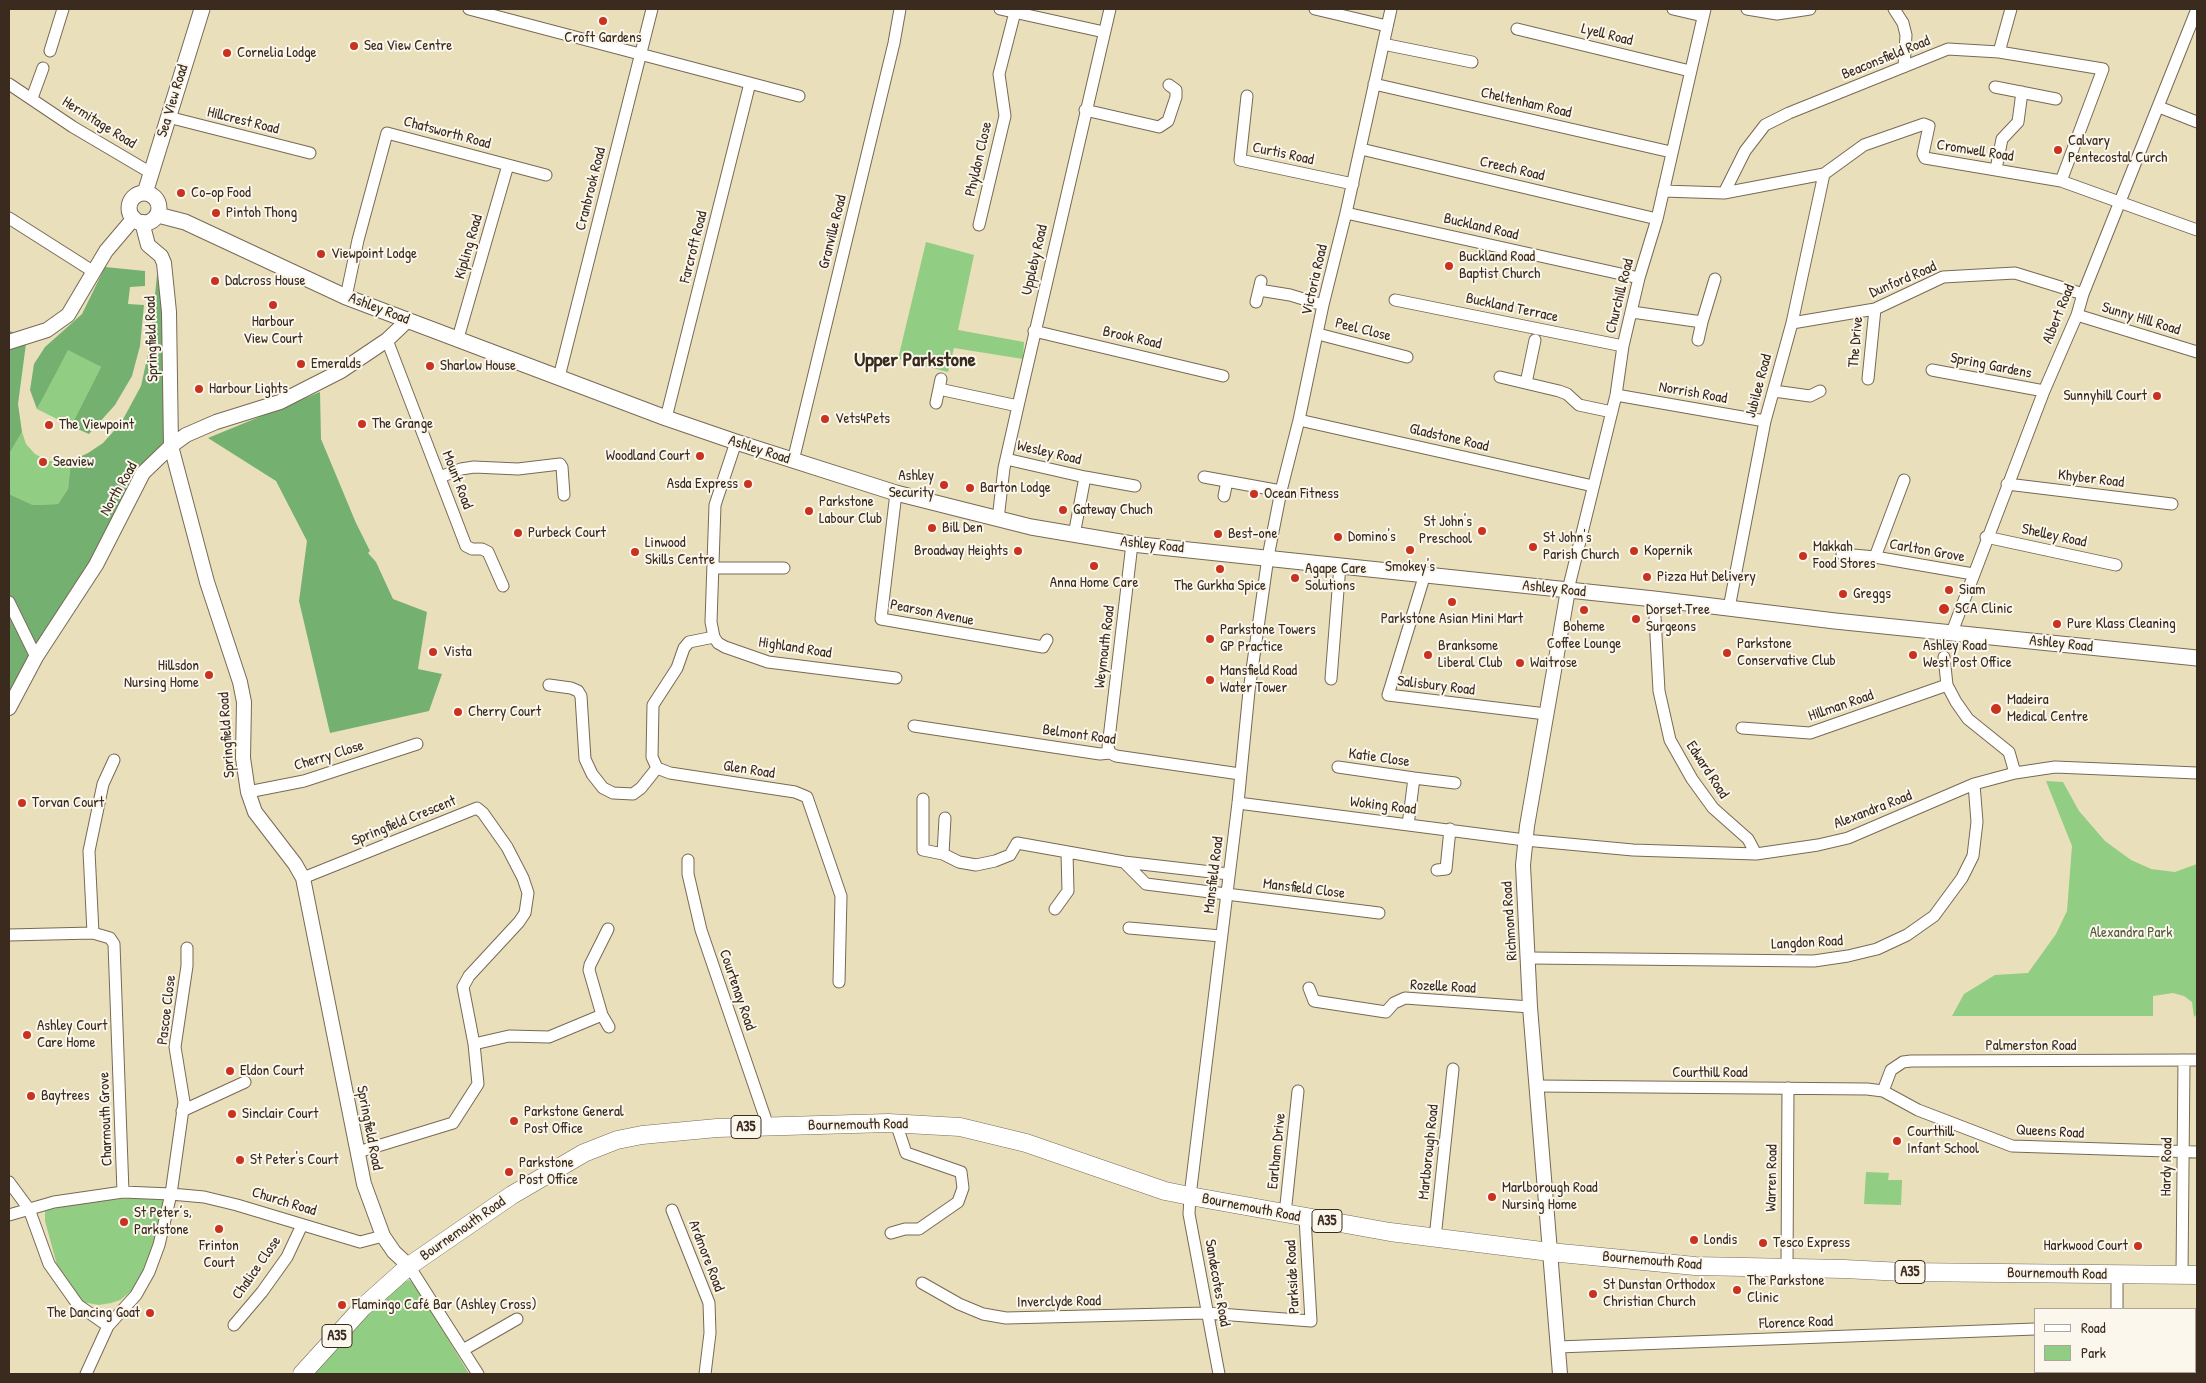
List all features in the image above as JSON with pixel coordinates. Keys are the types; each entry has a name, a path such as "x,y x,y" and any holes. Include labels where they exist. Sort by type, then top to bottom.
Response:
{"highway":[{"name":"Bournemouth Road","path":"409,1266 512,1195 584,1153 601,1146 642,1135 717,1128 896,1123 960,1127 993,1134 1054,1152 1166,1191 1190,1196 1305,1218 1435,1238 1550,1252 1695,1266 1912,1272 2190,1275"},
{"name":"A35","path":"302,1374 362,1308 409,1266"}],"main road":[{"name":"Sea View Road","path":"145,193 202,9"},
{"path":"140,193 145,193 153,195 158,202 158,215 152,221 138,220 129,209 132,199 140,193"},
{"name":"Ashley Road","path":"158,215 185,222 346,297 666,418 793,461 896,493 998,520 1132,544 1268,557 2197,658"}],"street":[{"path":"50,51 63,9"},
{"path":"469,9 800,96"},
{"name":"Cranbrook Road","path":"559,377 652,9"},
{"name":"Granville Road","path":"793,461 894,43 900,9"},
{"path":"1000,9 1104,32"},
{"name":"Uppleby Road","path":"998,520 1006,459 1034,331 1110,9"},
{"path":"1316,9 1387,26"},
{"name":"Victoria Road","path":"1268,557 1323,305 1353,184 1392,9"},
{"path":"1673,9 1704,12"},
{"path":"1747,9 1777,14 1810,9"},
{"path":"1894,9 1903,23 1906,35 1904,67"},
{"path":"1999,52 2010,9"},
{"name":"Albert Road","path":"1952,632 1986,537 2044,391 2077,315 2083,294 2159,106 2193,32 2197,9"},
{"name":"Phyldon Close","path":"979,224 1005,116 999,74 1015,12"},
{"name":"Churchill Road","path":"1568,590 1612,412 1623,346 1639,278 1657,218 1704,12"},
{"name":"Lyell Road","path":"1517,29 1690,71"},
{"path":"1383,44 1472,62"},
{"name":"Beaconsfield Road","path":"1724,193 1746,151 1765,125 1789,113 1948,49 1999,52 2103,69 2061,181"},
{"path":"32,98 44,68"},
{"name":"Farcroft Road","path":"666,418 750,82"},
{"name":"Hermitage Road","path":"9,84 73,127 151,173"},
{"name":"Cheltenham Road","path":"1374,84 1671,152"},
{"path":"1085,110 1159,127 1168,121 1176,97 1176,90 1169,85"},
{"path":"1995,87 2056,99"},
{"path":"1996,169 2002,139 2018,122 2022,92"},
{"name":"Curtis Road","path":"1247,96 1240,160 1353,184"},
{"path":"2159,106 2197,122"},
{"name":"Hillcrest Road","path":"168,117 310,153"},
{"name":"Cromwell Road","path":"1663,190 1724,193 1824,174 1864,145 1924,124 1929,126 1923,154 1925,158 2061,181 2197,230"},
{"name":"Chatsworth Road","path":"346,297 358,240 387,133 546,175"},
{"name":"Creech Road","path":"1361,149 1657,218"},
{"name":"Kipling Road","path":"458,338 508,165"},
{"name":"Jubilee Road","path":"1729,608 1765,421 1792,323 1824,174"},
{"name":"Buckland Road","path":"1346,213 1639,278"},
{"path":"9,218 94,272"},
{"path":"9,342 47,330 68,314 112,244 138,220"},
{"name":"Springfield Road","path":"138,220 148,245 161,256 164,263 170,312 171,446 207,582 240,682 244,702 243,758 248,792 255,812 295,864 303,878 364,1184 383,1236"},
{"name":"Dunford Road","path":"1792,323 1874,309 1943,277 2015,273 2083,294"},
{"path":"1698,340 1715,278"},
{"path":"1256,302 1260,285 1323,305"},
{"name":"Buckland Terrace","path":"1395,300 1623,346"},
{"name":"The Drive","path":"1868,379 1874,309"},
{"path":"1632,312 1702,322"},
{"name":"Sunny Hill Road","path":"2077,315 2197,352"},
{"name":"North Road","path":"9,708 36,657 96,565 144,473 171,446 186,435 216,422 288,397 341,371 387,340 408,320"},
{"name":"Brook Road","path":"1034,331 1223,376"},
{"name":"Peel Close","path":"1318,334 1403,353"},
{"name":"Mount Road","path":"387,340 466,546 488,552 503,586"},
{"path":"1526,383 1535,340"},
{"name":"Spring Gardens","path":"1932,370 2044,391"},
{"path":"1500,377 1559,391 1567,394 1579,405 1612,412"},
{"path":"936,403 940,384 1018,406"},
{"path":"1774,391 1810,396 1820,391"},
{"name":"Norrish Road","path":"1616,394 1765,421"},
{"name":"Gladstone Road","path":"1299,420 1593,486"},
{"path":"550,685 578,691 588,699 585,759 592,774 603,788 614,793 634,794 657,768 652,757 654,705 677,668 684,648 690,642 714,637 711,622 716,505 736,442"},
{"name":"Wesley Road","path":"1006,459 1135,486"},
{"path":"440,477 461,469 474,467 518,469 560,464 562,467 564,495"},
{"name":"Wesley Road","path":"1074,535 1085,477"},
{"path":"1204,477 1281,491"},
{"name":"Carlton Grove","path":"1875,557 1904,480"},
{"path":"1224,496 1227,481"},
{"name":"Khyber Road","path":"2007,484 2172,504"},
{"name":"Pearson Avenue","path":"896,493 879,622 1045,647"},
{"name":"Shelley Road","path":"1986,537 2116,565"},
{"name":"Weymouth Road","path":"1110,753 1108,747 1132,544"},
{"name":"Carlton Grove","path":"1842,554 1875,557 1973,574"},
{"name":"Mansfield Road","path":"1190,1196 1238,802 1249,691 1268,557"},
{"path":"1331,679 1340,565"},
{"path":"713,568 784,568"},
{"name":"Salisbury Road","path":"1425,574 1388,695 1546,714"},
{"name":"Richmond Road","path":"1560,1374 1530,1007 1529,958 1522,865 1568,590"},
{"name":"Edward Road","path":"1654,599 1659,691 1670,740 1688,772 1713,808 1748,839 1756,854"},
{"path":"9,602 36,657"},
{"name":"Highland Road","path":"714,637 718,643 725,647 768,662 896,678"},
{"path":"1944,657 1947,685 1968,719 2009,752 2015,773"},
{"name":"Hillman Road","path":"1742,728 1810,733 1947,685"},
{"name":"Belmont Road","path":"914,726 1100,754 1110,753 1116,756 1240,774"},
{"name":"Cherry Close","path":"248,792 304,781 417,744"},
{"path":"93,933 89,851 103,784 114,760"},
{"name":"Katie Close","path":"1338,767 1455,783"},
{"name":"Glen Road","path":"657,768 670,774 795,792 807,797 841,896 839,982"},
{"name":"Alexandra Road","path":"1525,840 1633,850 1756,854 1848,838 1974,784 2015,773 2054,768 2197,773"},
{"name":"Katie Close","path":"1408,825 1414,778"},
{"name":"Langdon Road","path":"1529,958 1814,961 1848,956 1876,949 1907,935 1934,916 1962,878 1973,856 1977,822 1974,784"},
{"path":"923,799 923,850 943,854 959,862 976,865 995,861 1010,855 1017,844 1067,854 1229,874"},
{"name":"Woking Road","path":"1238,802 1525,840"},
{"name":"Springfield Crescent","path":"303,878 472,809 480,809 506,847 526,884 528,899 525,913 469,976 463,987 474,1044 478,1084 453,1123 358,1152"},
{"path":"943,854 945,818"},
{"path":"1437,870 1446,869 1450,829"},
{"path":"1055,909 1068,891 1067,854"},
{"name":"Courtenay Road","path":"688,860 688,874 701,930 768,1126"},
{"name":"Mansfield Close","path":"1124,862 1146,884 1379,913"},
{"path":"1129,928 1221,936"},
{"path":"608,929 589,970 602,1015 608,1027"},
{"name":"Charmouth Grove","path":"9,935 93,933 110,938 114,944 123,1192"},
{"name":"Pascoe Close","path":"86,1374 108,1326 136,1295 149,1272 159,1244 171,1194 184,1102 175,1047 187,966 187,948"},
{"name":"Rozelle Road","path":"1309,988 1314,1002 1386,1012 1394,1003 1405,998 1530,1007"},
{"path":"474,1044 509,1036 549,1037 602,1015"},
{"name":"Hardy Road","path":"2184,1060 2182,1151 2190,1275"},
{"name":"Palmerston Road","path":"1883,1091 1891,1070 1903,1062 1911,1061 2197,1060"},
{"name":"Marlborough Road","path":"1435,1238 1454,1069"},
{"path":"182,1111 245,1082"},
{"name":"Courthill Road","path":"1537,1086 1788,1088 1883,1091"},
{"name":"Warren Road","path":"1786,1268 1788,1088"},
{"name":"Queens Road","path":"1883,1091 1918,1110 2012,1146 2197,1152"},
{"name":"Earlham Drive","path":"1286,1214 1298,1092"},
{"path":"891,1233 904,1229 919,1229 958,1202 964,1188 961,1172 906,1153 896,1123"},
{"path":"9,1182 29,1209 49,1264 78,1305 108,1326"},
{"name":"Church Road","path":"9,1214 54,1202 123,1192 171,1194 237,1205 360,1242 383,1236"},
{"name":"Sandecotes Road","path":"1190,1196 1189,1214 1218,1373"},
{"name":"Ardmore Road","path":"672,1210 709,1303 710,1333 705,1374"},
{"name":"Parkside Road","path":"1206,1313 1310,1321 1305,1218"},
{"name":"Chalice Close","path":"234,1325 287,1258 302,1225"},
{"path":"383,1236 394,1252 409,1266 478,1374"},
{"path":"2117,1275 2118,1308"},
{"name":"Inverclyde Road","path":"922,1283 959,1304 983,1314 1006,1318 1206,1313"},
{"path":"463,1350 517,1319"},
{"name":"Florence Road","path":"1558,1347 2034,1329"}],"green space":[{"path":"926,242 974,255 958,330 1024,342 1023,359 954,348 948,372 898,359"},
{"path":"105,267 145,271 145,286 130,287 128,304 144,305 140,346 132,376 115,405 89,434 71,426 101,367 68,350 37,409 30,390 34,364 45,347 82,314"},
{"path":"157,275 165,276 171,446 143,473 9,708 9,494 33,505 58,504 68,489 71,461 103,443 121,423 141,386 150,345"},
{"path":"9,331 27,336 18,404 22,432 9,454"},
{"path":"67,349 101,367 71,426 37,409"},
{"path":"320,392 321,439 356,523 370,551 368,553 376,562 393,599 427,612 418,669 442,674 429,711 330,733 299,601 307,541 276,481 208,438"},
{"path":"22,432 26,444 35,454 48,461 71,461 68,489 58,504 33,505 9,494 9,454"},
{"name":"Alexandra Park","path":"2046,781 2063,782 2079,811 2105,841 2131,860 2151,869 2175,872 2197,864 2197,1014 2194,1017 2192,1002 2184,996 2173,993 2153,996 2153,1016 1952,1016 1964,994 1995,975 2028,973 2056,934 2067,911 2072,846"},
{"path":"1866,1172 1889,1173 1888,1180 1902,1180 1901,1205 1864,1204"},
{"path":"160,1196 165,1198 154,1249 134,1289 120,1300 111,1303 99,1305 82,1302 57,1265 45,1221 45,1211 81,1202"},
{"path":"409,1280 416,1286 469,1374 311,1374 359,1322 397,1286"}],"place":[{"name":"Croft Gardens","path":"603,21"},
{"name":"Sea View Centre","path":"354,46"},
{"name":"Cornelia Lodge","path":"227,53"},
{"name":"Calvary Pentecostal Curch","path":"2058,150"},
{"name":"Co-op Food","path":"181,193"},
{"name":"Pintoh Thong","path":"216,213"},
{"name":"Viewpoint Lodge","path":"321,254"},
{"name":"Buckland Road Baptist Church","path":"1449,266"},
{"name":"Dalcross House","path":"215,281"},
{"name":"Harbour View Court","path":"273,305"},
{"name":"Emeralds","path":"301,364"},
{"name":"Sharlow House","path":"430,366"},
{"name":"Harbour Lights","path":"199,389"},
{"name":"Sunnyhill Court","path":"2157,396"},
{"name":"Vets4Pets","path":"825,419"},
{"name":"The Grange","path":"362,424"},
{"name":"The Viewpoint","path":"49,425"},
{"name":"Woodland Court","path":"700,456"},
{"name":"Seaview","path":"43,462"},
{"name":"Asda Express","path":"748,484"},
{"name":"Ashley Security","path":"944,485"},
{"name":"Barton Lodge","path":"970,488"},
{"name":"Ocean Fitness","path":"1254,494"},
{"name":"Gateway Chuch","path":"1063,510"},
{"name":"Parkstone Labour Club","path":"809,511"},
{"name":"Bill Den","path":"932,528"},
{"name":"St John's Preschool","path":"1482,531"},
{"name":"Purbeck Court","path":"518,533"},
{"name":"Best-one","path":"1218,534"},
{"name":"Domino's","path":"1338,537"},
{"name":"St John's Parish Church","path":"1533,547"},
{"name":"Smokey's","path":"1410,550"},
{"name":"Broadway Heights","path":"1018,551"},
{"name":"Kopernik","path":"1634,551"},
{"name":"Linwood Skills Centre","path":"635,552"},
{"name":"Makkah Food Stores","path":"1803,556"},
{"name":"Anna Home Care","path":"1094,566"},
{"name":"The Gurkha Spice","path":"1220,569"},
{"name":"Pizza Hut Delivery","path":"1647,577"},
{"name":"Agape Care Solutions","path":"1295,578"},
{"name":"Siam","path":"1949,590"},
{"name":"Greggs","path":"1843,594"},
{"name":"Parkstone Asian Mini Mart","path":"1452,602"},
{"name":"SCA Clinic","path":"1944,609"},
{"name":"Boheme Coffee Lounge","path":"1584,610"},
{"name":"Dorset Tree Surgeons","path":"1636,619"},
{"name":"Pure Klass Cleaning","path":"2057,624"},
{"name":"Parkstone Towers GP Practice","path":"1210,639"},
{"name":"Vista","path":"433,652"},
{"name":"Parkstone Conservative Club","path":"1727,653"},
{"name":"Branksome Liberal Club","path":"1428,655"},
{"name":"Ashley Road West Post Office","path":"1913,655"},
{"name":"Waitrose","path":"1520,663"},
{"name":"Hillsdon Nursing Home","path":"209,675"},
{"name":"Mansfield Road Water Tower","path":"1210,680"},
{"name":"Madeira Medical Centre","path":"1996,709"},
{"name":"Cherry Court","path":"458,712"},
{"name":"Torvan Court","path":"22,803"},
{"name":"Ashley Court Care Home","path":"27,1035"},
{"name":"Eldon Court","path":"230,1071"},
{"name":"Baytrees","path":"31,1096"},
{"name":"Sinclair Court","path":"232,1114"},
{"name":"Parkstone General Post Office","path":"514,1121"},
{"name":"Courthill Infant School","path":"1897,1141"},
{"name":"St Peter's Court","path":"240,1160"},
{"name":"Parkstone Post Office","path":"509,1172"},
{"name":"Marlborough Road Nursing Home","path":"1492,1197"},
{"name":"St Peter’s, Parkstone","path":"124,1222"},
{"name":"Frinton Court","path":"219,1229"},
{"name":"Londis","path":"1694,1240"},
{"name":"Tesco Express","path":"1763,1243"},
{"name":"Harkwood Court","path":"2138,1246"},
{"name":"The Parkstone Clinic","path":"1737,1290"},
{"name":"St Dunstan Orthodox Christian Church","path":"1593,1294"},
{"name":"Flamingo Café Bar (Ashley Cross)","path":"342,1305"},
{"name":"The Dancing Goat","path":"150,1313"}],"district":[{"name":"Upper Parkstone","path":"915,361"}]}
